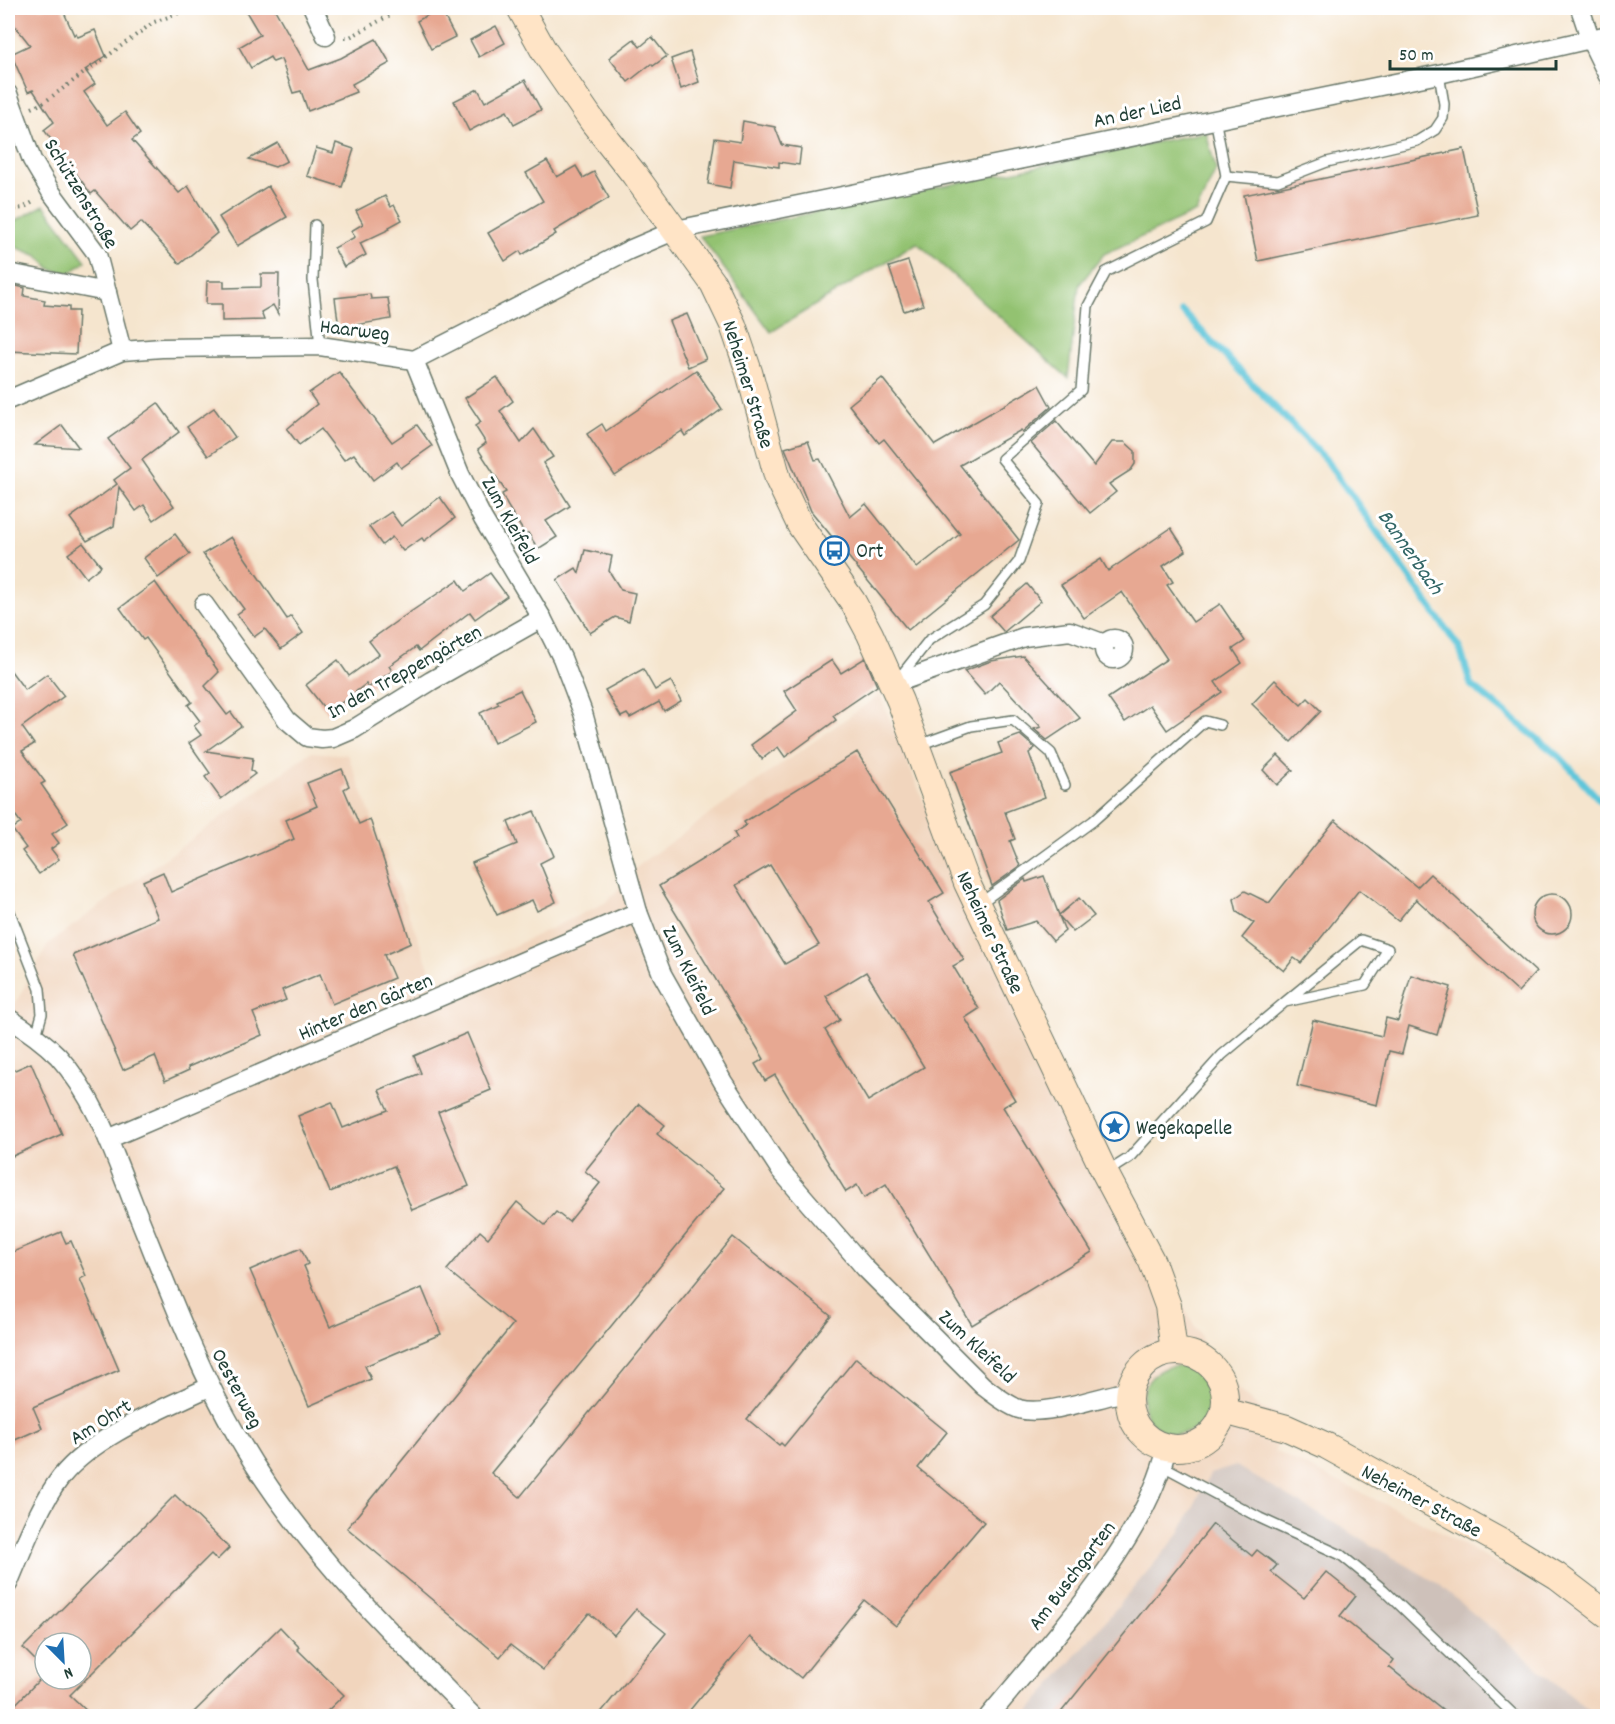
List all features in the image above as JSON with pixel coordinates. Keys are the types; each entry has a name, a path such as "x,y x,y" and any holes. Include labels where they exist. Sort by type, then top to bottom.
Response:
{"main road":[{"name":"Neheimer Straße","path":"520,8 544,51 593,122 676,230 712,283 733,325 749,372 778,479 805,534 852,602 894,683 977,906 1105,1173 1152,1262 1168,1306 1174,1352"},
{"path":"1174,1352 1199,1357 1218,1374 1224,1392 1224,1411 1213,1433 1203,1441 1165,1457 1137,1427 1131,1415 1130,1391 1134,1379 1146,1364 1162,1355 1174,1352"},
{"name":"Neheimer Straße","path":"1224,1411 1287,1428 1327,1446 1508,1546 1557,1576 1608,1615"}],"street":[{"path":"314,8 326,36"},
{"path":"1580,8 1599,38 1608,76"},
{"name":"An der Lied","path":"676,230 1438,74 1599,38"},
{"name":"Schützenstraße","path":"8,94 12,117 32,160 51,192 97,254 123,351"},
{"name":"Haarweg","path":"8,400 123,351 162,348 320,346 414,360 629,250 676,230"},
{"path":"8,273 107,292"},
{"name":"Zum Kleifeld","path":"414,360 460,474 483,519 542,618 562,658 583,713 638,912 668,984 723,1082 781,1171 865,1268 983,1386 1010,1404 1033,1412 1047,1411 1097,1397 1130,1391"},
{"name":"In den Treppengärten","path":"204,604 287,720 307,736 322,739 333,738 354,729 431,681 542,618"},
{"path":"894,683 1024,637 1070,632 1105,644"},
{"name":"Hinter den Gärten","path":"108,1139 638,912"},
{"name":"Oesterweg","path":"8,1018 36,1036 58,1057 77,1081 108,1139 209,1387 239,1439 307,1540 352,1593 473,1716"},
{"name":"Am Ohrt","path":"8,1584 48,1498 60,1478 79,1459 101,1442 209,1387"},
{"name":"Am Buschgarten","path":"989,1716 1070,1616 1121,1548 1153,1495 1165,1457"}],"lane":[{"path":"1226,176 1278,181 1327,162 1416,141 1435,130 1443,118 1444,104 1438,74"},
{"path":"894,683 929,640 984,605 1019,561 1039,504 1002,459 1081,390 1088,306 1106,272 1206,222 1226,176 1215,118"},
{"path":"315,225 314,280 320,346"},
{"path":"916,746 971,726 1013,720 1051,753 1065,785"},
{"path":"977,906 1093,821 1205,721 1220,725"},
{"path":"8,907 40,989 42,1014 36,1036"},
{"path":"1105,1173 1129,1158 1222,1054 1361,939 1388,950 1365,985 1285,1002"},
{"path":"1165,1457 1260,1518 1341,1555 1384,1590 1515,1716"}],"path":[{"path":"12,117 43,103 154,22 193,8"},
{"path":"326,36 350,37 403,8"},
{"path":"8,210 23,208 51,192"}],"shaded area":[{"path":"880,695 968,910 1105,1173 1200,1335 1206,1352 1228,1370 1237,1389 1259,1408 1287,1418 1275,1451 1432,1527 1583,1612 1607,1634 1607,1716 8,1716 8,1017 48,944 311,752 348,755 435,983 607,902 641,863"},
{"path":"1236,1466 1437,1583 1595,1716 1025,1716 1180,1533 1210,1474"}],"green space":[{"path":"1206,132 1216,170 1196,212 1104,254 1079,285 1068,378 917,243 771,332 700,236"},
{"path":"44,205 86,261 70,273 52,270 38,256 8,244 8,225"},
{"path":"1177,1366 1190,1369 1201,1376 1208,1387 1211,1400 1208,1413 1201,1424 1190,1431 1177,1434 1164,1431 1153,1424 1146,1413 1143,1400 1146,1387 1153,1376 1164,1369"}],"building":[{"path":"8,8 62,8 74,35 76,33 78,37 95,30 106,56 85,70 95,84 84,92 107,125 125,112 140,134 132,140 179,193 188,186 217,233 180,264 141,222 130,231 95,191 91,194 44,130 54,122 33,90 28,92 11,54 30,45 8,17"},
{"path":"244,8 274,8 309,70 341,58 376,39 390,63 352,84 356,92 308,111 301,91 293,93 281,59 273,62 270,57 251,68 239,47 260,35"},
{"path":"440,8 455,37 431,49 417,21"},
{"path":"496,26 505,43 479,57 470,40"},
{"path":"652,37 667,56 653,66 651,64 628,82 609,58 634,39 640,47"},
{"path":"690,52 699,82 681,89 671,59"},
{"path":"525,80 541,110 514,124 507,111 469,131 454,101 478,89 485,102"},
{"path":"743,121 775,127 782,145 801,148 799,165 779,162 779,167 734,160 730,188 708,184 715,138 740,142"},
{"path":"278,143 287,161 275,167 249,159"},
{"path":"336,143 354,149 342,187 307,176 316,148 333,153"},
{"path":"1464,149 1478,215 1258,261 1244,195"},
{"path":"547,161 557,177 576,166 583,178 594,172 609,198 554,231 556,234 522,255 520,251 505,261 488,233 543,201 526,173"},
{"path":"268,186 287,217 237,246 219,217"},
{"path":"385,196 391,207 394,205 402,220 389,227 390,229 360,243 366,255 344,267 334,248 355,237 351,231 363,224 356,211"},
{"path":"908,261 923,305 904,311 889,267"},
{"path":"261,274 279,274 278,314 273,305 261,312 264,320 222,321 222,304 206,304 207,281 224,281 224,288 261,287"},
{"path":"8,284 25,288 24,296 45,300 44,305 69,307 69,311 78,311 76,354 8,351"},
{"path":"370,294 371,299 388,298 391,319 339,328 335,298"},
{"path":"687,314 706,359 688,367 669,321"},
{"path":"696,370 722,409 685,436 682,431 615,476 587,434 602,424 606,431"},
{"path":"339,372 392,442 417,425 432,446 401,468 397,462 373,480 354,454 344,460 321,429 299,445 287,429 317,404 309,393"},
{"path":"497,377 513,401 500,411 521,443 534,429 553,457 543,463 570,506 546,521 557,537 538,549 528,533 525,534 507,505 502,494 506,492 478,449 486,443 475,426 481,422 465,398"},
{"path":"882,378 935,445 1039,385 1051,407 1022,432 1021,430 960,465 1019,540 908,630 811,511 785,448 808,441 815,460 820,459 850,517 866,504 917,568 960,534 884,439 879,443 849,405"},
{"path":"158,403 179,432 142,460 174,506 154,520 144,505 136,511 119,487 114,526 87,541 70,518 117,484 114,480 130,468 108,439"},
{"path":"214,408 235,437 208,456 187,427"},
{"path":"1056,421 1094,466 1112,442 1125,442 1135,451 1135,464 1131,470 1109,484 1116,492 1090,513 1031,443"},
{"path":"62,425 79,448 35,445"},
{"path":"440,497 455,518 424,541 422,538 403,551 392,537 382,545 369,527 391,512 401,526"},
{"path":"1171,528 1186,551 1163,566 1173,582 1167,585 1193,622 1220,604 1245,641 1233,649 1242,663 1215,682 1222,692 1167,730 1150,705 1125,722 1108,698 1167,659 1122,592 1084,618 1061,585 1101,559 1108,571"},
{"path":"175,534 190,554 158,578 144,558"},
{"path":"231,537 287,619 291,616 303,633 281,649 265,629 254,637 237,614 244,609 203,554"},
{"path":"83,543 101,566 86,578 68,554"},
{"path":"585,550 612,556 609,571 621,590 635,593 629,621 615,617 590,633 557,580 576,568 579,573"},
{"path":"490,573 507,596 475,619 470,612 419,651 416,647 389,666 392,671 368,688 366,684 328,713 306,685 338,660 349,676 379,654 369,641 458,580 465,591"},
{"path":"155,582 219,672 205,686 227,715 231,712 241,726 206,751 253,758 251,770 255,774 221,799 205,777 210,773 189,743 201,735 194,726 200,721 188,705 192,702 146,638 143,640 120,608"},
{"path":"1027,584 1041,601 1004,632 990,616"},
{"path":"1023,656 1080,718 1047,740 1034,729 1041,727 999,681 985,695 964,671 991,661"},
{"path":"865,658 877,686 833,716 836,720 785,757 778,747 762,759 751,745 797,711 784,691 832,660 841,673"},
{"path":"8,667 25,690 47,674 64,696 22,727 34,744 22,751 45,782 41,784 68,823 52,834 59,843 51,849 59,859 39,874 22,851 26,848 12,829 21,823 8,805"},
{"path":"643,669 655,690 671,681 681,701 664,711 659,702 630,718 627,714 621,717 605,690"},
{"path":"1275,680 1301,705 1308,698 1321,711 1291,742 1252,704"},
{"path":"520,690 536,722 494,743 480,713 499,704 497,701"},
{"path":"1020,735 1035,748 1029,753 1045,797 1005,812 1015,839 1010,841 1020,866 992,886 950,772 1002,753 998,743"},
{"path":"857,752 944,893 929,902 964,960 953,966 979,1009 965,1018 1015,1100 1003,1107 1092,1252 972,1325 886,1184 864,1198 857,1185 846,1192 775,1075 765,1081 755,1064 764,1059 659,886 737,838 734,833 746,825 744,822","holes":["770,865 819,945 785,964 736,885","866,972 924,1067 868,1101 825,1030 840,1020 826,996"]},
{"path":"1278,755 1293,770 1277,785 1263,770"},
{"path":"342,769 349,786 344,789 359,824 370,819 411,943 384,955 394,978 332,1004 320,974 282,990 286,1000 253,1013 262,1035 188,1067 189,1070 165,1081 155,1056 123,1070 73,955 158,918 143,881 163,872 171,892 294,839 286,820 317,806 307,783"},
{"path":"534,811 554,856 540,863 556,902 537,911 532,900 497,915 472,863 517,844 508,822"},
{"path":"1335,820 1417,887 1430,874 1536,972 1518,992 1416,899 1398,921 1359,890 1301,963 1294,958 1284,971 1242,938 1254,923 1237,912 1234,899 1245,891 1269,903"},
{"path":"1044,876 1059,915 1079,898 1094,916 1073,932 1059,916 1065,931 1053,941 1036,921 1007,930 997,900 1025,879 1026,882"},
{"path":"1552,894 1560,895 1566,900 1571,906 1571,922 1566,928 1560,933 1552,934 1544,933 1538,928 1533,922 1532,914 1533,906 1538,900 1544,895"},
{"path":"1411,975 1451,987 1437,1035 1409,1026 1402,1054 1389,1051 1377,1105 1297,1086 1313,1020 1382,1036 1386,1018 1398,1021"},
{"path":"467,1033 491,1090 438,1112 469,1186 412,1210 394,1166 330,1192 298,1116 332,1102 343,1128 388,1110 379,1090 421,1073 414,1056"},
{"path":"31,1063 62,1134 8,1158 8,1073"},
{"path":"639,1104 665,1125 657,1134 724,1188 491,1473 520,1497 733,1237 831,1316 747,1419 779,1445 781,1443 784,1446 856,1358 947,1432 918,1468 984,1522 896,1626 864,1600 801,1678 750,1637 685,1716 598,1716 666,1633 636,1609 614,1635 589,1613 543,1670 510,1645 500,1657 347,1528 513,1324 447,1270 480,1231 488,1238 517,1202 545,1225 556,1212 569,1222 600,1183 585,1171"},
{"path":"61,1232 66,1243 71,1241 86,1276 80,1279 119,1370 33,1407 42,1428 8,1443 8,1254"},
{"path":"301,1248 308,1264 304,1266 330,1327 422,1288 441,1334 365,1366 371,1379 309,1406 250,1270"},
{"path":"175,1495 229,1548 217,1560 211,1554 93,1672 93,1631 40,1631"},
{"path":"1213,1524 1252,1556 1257,1550 1277,1565 1271,1572 1304,1598 1326,1572 1356,1596 1340,1616 1394,1660 1389,1667 1451,1716 1058,1716"},
{"path":"280,1627 299,1647 297,1649 344,1695 322,1716 190,1716"},
{"path":"33,1638 33,1658 23,1648"},
{"path":"33,1686 33,1691 74,1691 70,1695 92,1716 8,1716 8,1712"}],"waterway":[{"name":"Bannerbach","path":"1182,311 1327,461 1460,649 1471,685 1560,757 1608,809"}],"place":[{"name":"Ort","path":"835,550"},
{"name":"Wegekapelle","path":"1115,1127"}]}
